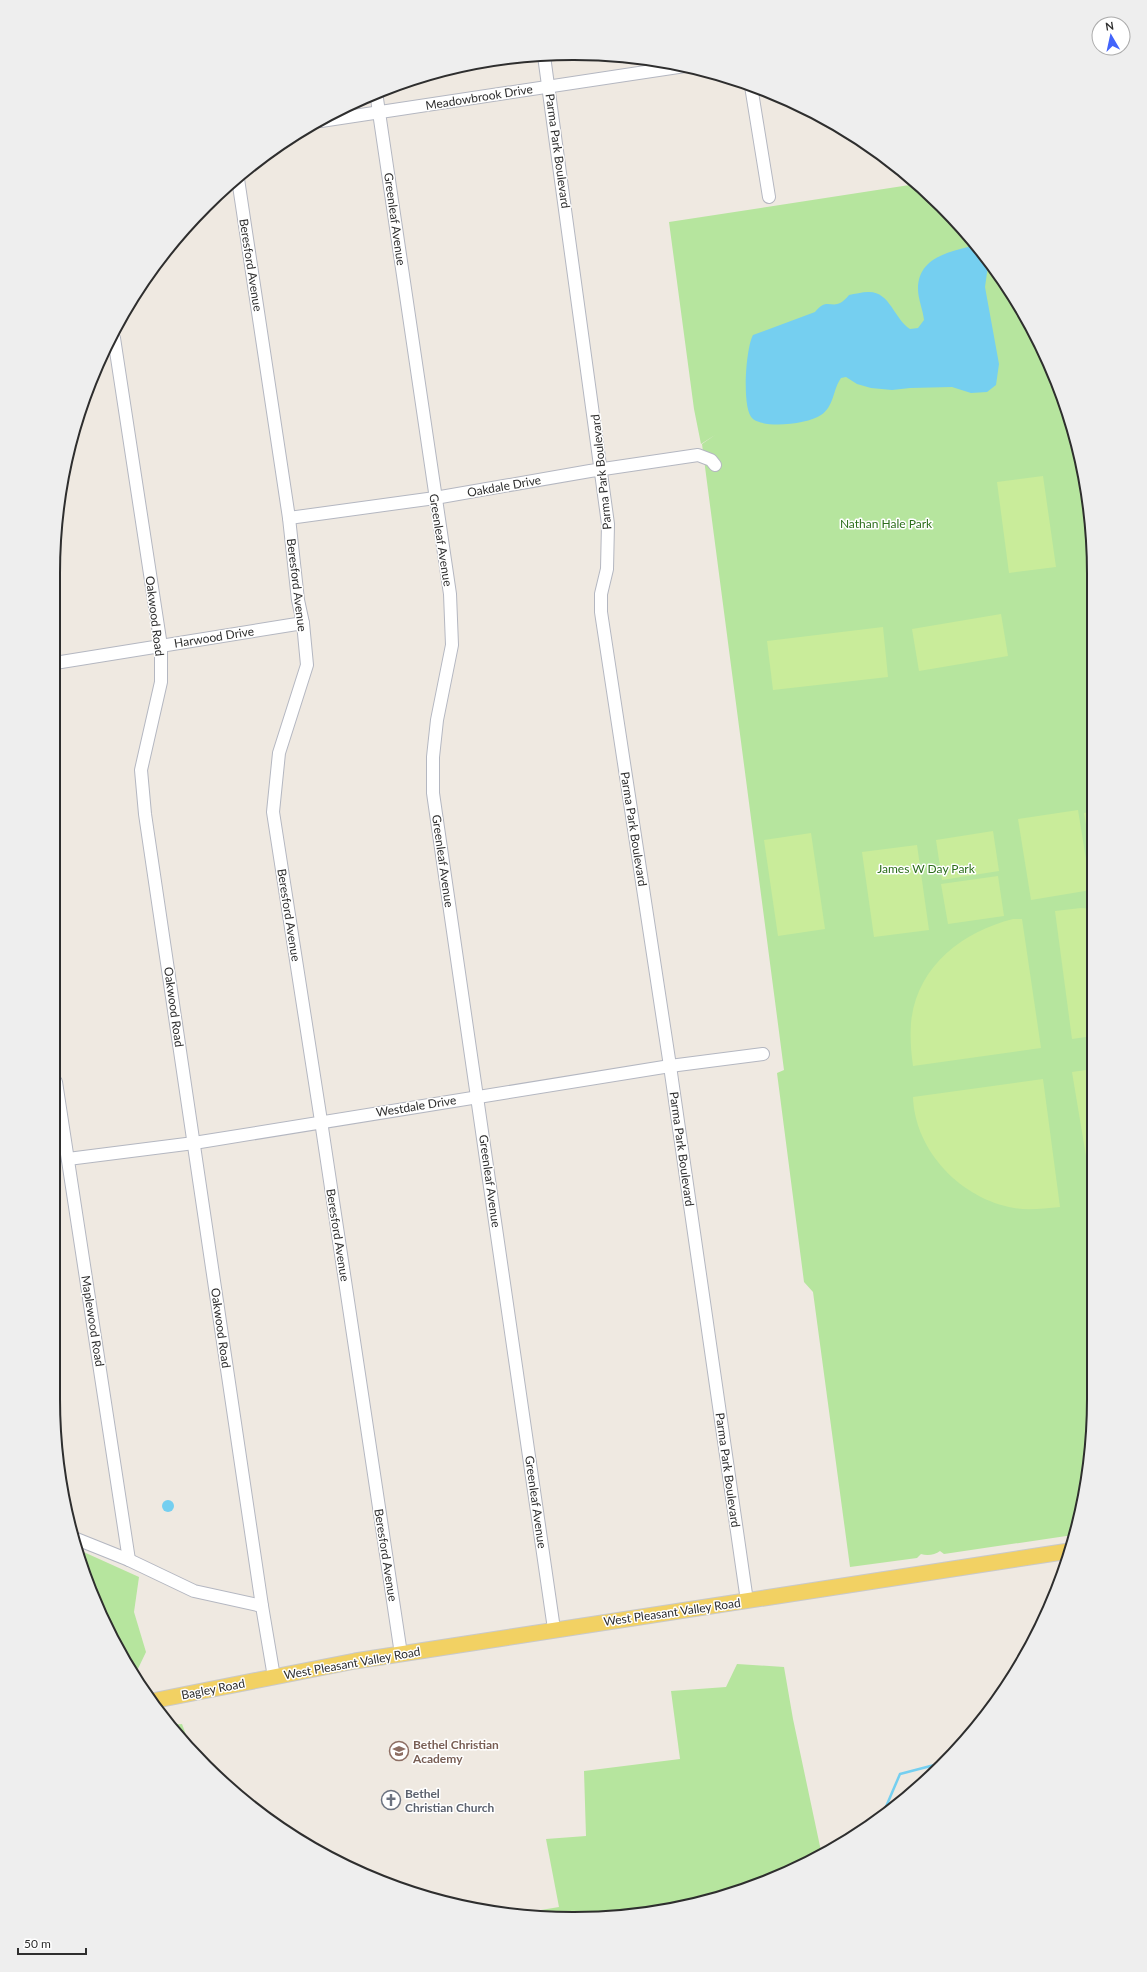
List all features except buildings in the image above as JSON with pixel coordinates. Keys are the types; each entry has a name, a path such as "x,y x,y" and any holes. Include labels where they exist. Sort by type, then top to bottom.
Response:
{"main road":[{"name":"West Pleasant Valley Road","path":"274,1677 401,1654 554,1629 747,1601 1064,1552"},
{"name":"Bagley Road","path":"158,1700 274,1677"}],"street":[{"name":"Parma Park Boulevard","path":"545,61 602,469 608,524 607,569 601,594 601,612 670,1066 747,1601"},
{"name":"Meadowbrook Drive","path":"336,119 667,69"},
{"path":"752,92 769,197"},
{"name":"Greenleaf Avenue","path":"377,99 450,594 452,645 437,720 433,757 433,793 554,1629"},
{"name":"Beresford Avenue","path":"239,184 289,518 307,665 279,753 273,812 322,1121 401,1654"},
{"name":"Oakwood Road","path":"115,343 161,646 161,682 142,770 147,822 262,1606 274,1677"},
{"name":"Oakdale Drive","path":"289,518 435,498 602,469 698,455 711,460 715,465"},
{"name":"Harwood Drive","path":"60,662 303,623"},
{"name":"Westdale Drive","path":"68,1159 194,1143 478,1096 670,1066 763,1054"},
{"name":"Maplewood Road","path":"60,1108 129,1560"},
{"path":"80,1540 129,1560 194,1591 262,1606"}],"green space":[{"path":"910,185 937,210 960,235 1000,288 1034,346 1060,408 1070,441 1083,506 1087,574 1087,1398 1083,1466 1069,1536 944,1554 940,1551 931,1555 921,1554 917,1558 850,1567 813,1292 804,1282 777,1073 784,1070 702,444 715,435 701,444 694,409 669,222"},
{"path":"1043,476 1056,567 1009,573 997,482"},
{"path":"1001,614 1008,656 919,671 912,629"},
{"path":"883,627 888,677 773,690 767,641"},
{"path":"1078,810 1087,865 1087,891 1031,900 1018,819"},
{"path":"1087,812 1087,830 1084,813"},
{"path":"993,831 999,871 942,880 936,840"},
{"path":"811,833 825,929 778,936 764,840"},
{"path":"917,845 929,930 874,937 862,852"},
{"path":"998,876 1004,916 948,924 941,884"},
{"path":"1087,908 1087,1037 1072,1039 1055,911"},
{"path":"1013,919 1022,919 1041,1048 913,1066 911,1023 915,1003 922,985 932,969 945,955 976,933"},
{"path":"1087,1070 1087,1162 1072,1072"},
{"path":"1043,1079 1060,1207 1025,1209 995,1203 977,1195 960,1183 945,1170 932,1154 922,1136 916,1117 913,1097"},
{"path":"83,1552 139,1577 134,1612 146,1652 138,1669 113,1626 99,1595"},
{"path":"737,1664 784,1667 793,1719 820,1848 770,1873 739,1885 706,1895 641,1908 574,1912 537,1911 559,1907 546,1839 586,1836 584,1771 680,1759 671,1691 726,1687"},
{"path":"177,1724 182,1724 187,1737"}],"water":[{"path":"969,247 987,270 985,287 999,364 996,385 987,392 971,393 952,387 892,390 871,388 857,384 846,377 841,378 838,382 831,403 825,412 815,418 797,423 777,425 759,422 753,419 749,413 747,404 746,378 748,352 753,335 815,312 824,305 839,304 849,295 866,292 875,293 882,296 910,329 918,328 924,320 918,289 919,278 929,263 944,254"},
{"path":"168,1500 172,1502 174,1506 172,1510 168,1512 164,1510 162,1506 164,1502"}],"waterway":[{"path":"886,1806 900,1774 933,1765"}],"place":[{"name":"Bethel Christian Academy","path":"399,1751"},
{"name":"Bethel Christian Church","path":"391,1800"}],"park label":[{"name":"Nathan Hale Park","path":"886,523"},
{"name":"James W Day Park","path":"926,868"}]}
